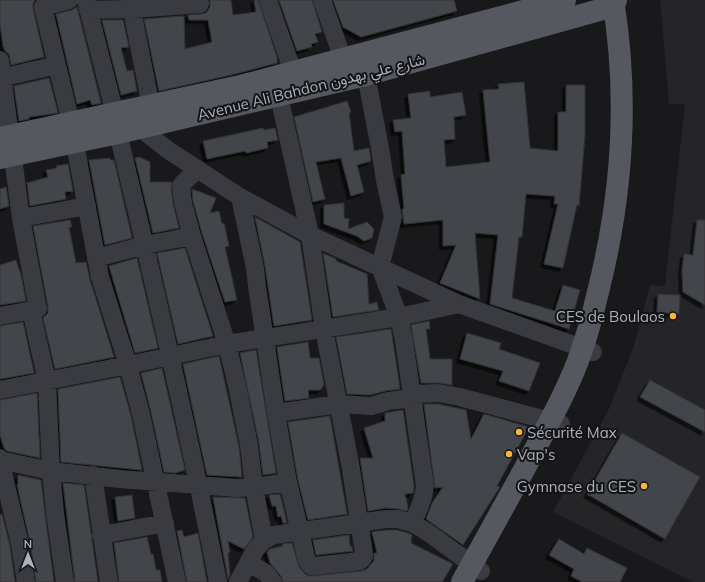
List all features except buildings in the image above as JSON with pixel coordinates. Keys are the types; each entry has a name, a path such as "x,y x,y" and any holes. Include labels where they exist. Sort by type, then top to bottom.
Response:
{"main road":[{"name":"Avenue Ali Bahdon شارع علي بهدون","path":"5,147 117,124 151,106 240,86 565,0"},
{"name":"Avenue Ali Bahdon شارع علي بهدون","path":"117,124 140,128 366,75 617,2"},
{"path":"473,575 556,422 579,387 588,350 594,308 608,255 615,214 620,160 621,90 617,2"}],"street":[{"path":"69,0 43,7 73,133 102,284 128,365 156,481 177,582"},
{"path":"268,0 293,72"},
{"path":"322,0 343,59"},
{"path":"199,2 87,5 117,124 145,245 199,484 218,582"},
{"path":"131,5 151,106"},
{"path":"0,60 5,147 21,218 38,309 0,316"},
{"path":"1,78 57,65"},
{"path":"366,75 385,180 394,217 380,267 399,317 404,340 425,486 424,498 412,523"},
{"path":"240,197 255,268 276,413 288,482 307,562 311,566 360,560 364,557 364,552 358,523 351,469 324,329 310,235 279,96"},
{"path":"140,128 168,150 240,197 310,235 459,304 588,350"},
{"path":"198,169 181,186 183,203 192,236 228,344 249,445 254,487 264,540"},
{"path":"21,218 88,206"},
{"path":"96,258 145,245 192,236"},
{"path":"0,390 228,344 399,317 459,304"},
{"path":"31,310 47,381 55,513 65,582"},
{"path":"276,413 339,404 371,406 388,401 405,399 412,394 439,393 556,422"},
{"path":"26,582 20,544 0,459 52,471 237,488 288,482"},
{"path":"93,475 109,582"},
{"path":"238,582 255,550 264,540 274,535 386,519 398,519 412,523 426,531 473,575"},
{"path":"101,535 165,523"},
{"path":"249,563 266,574 273,582"}],"shaded area":[{"name":"CES de Boulaos","path":"660,0 705,0 705,582 693,582 553,512 609,409 634,346 650,285 665,286 685,104 669,104"}],"place":[{"name":"CES de Boulaos","path":"673,316"},
{"name":"Sécurité Max","path":"519,432"},
{"name":"Vap's","path":"509,454"},
{"name":"Gymnase du CES","path":"644,486"}]}
